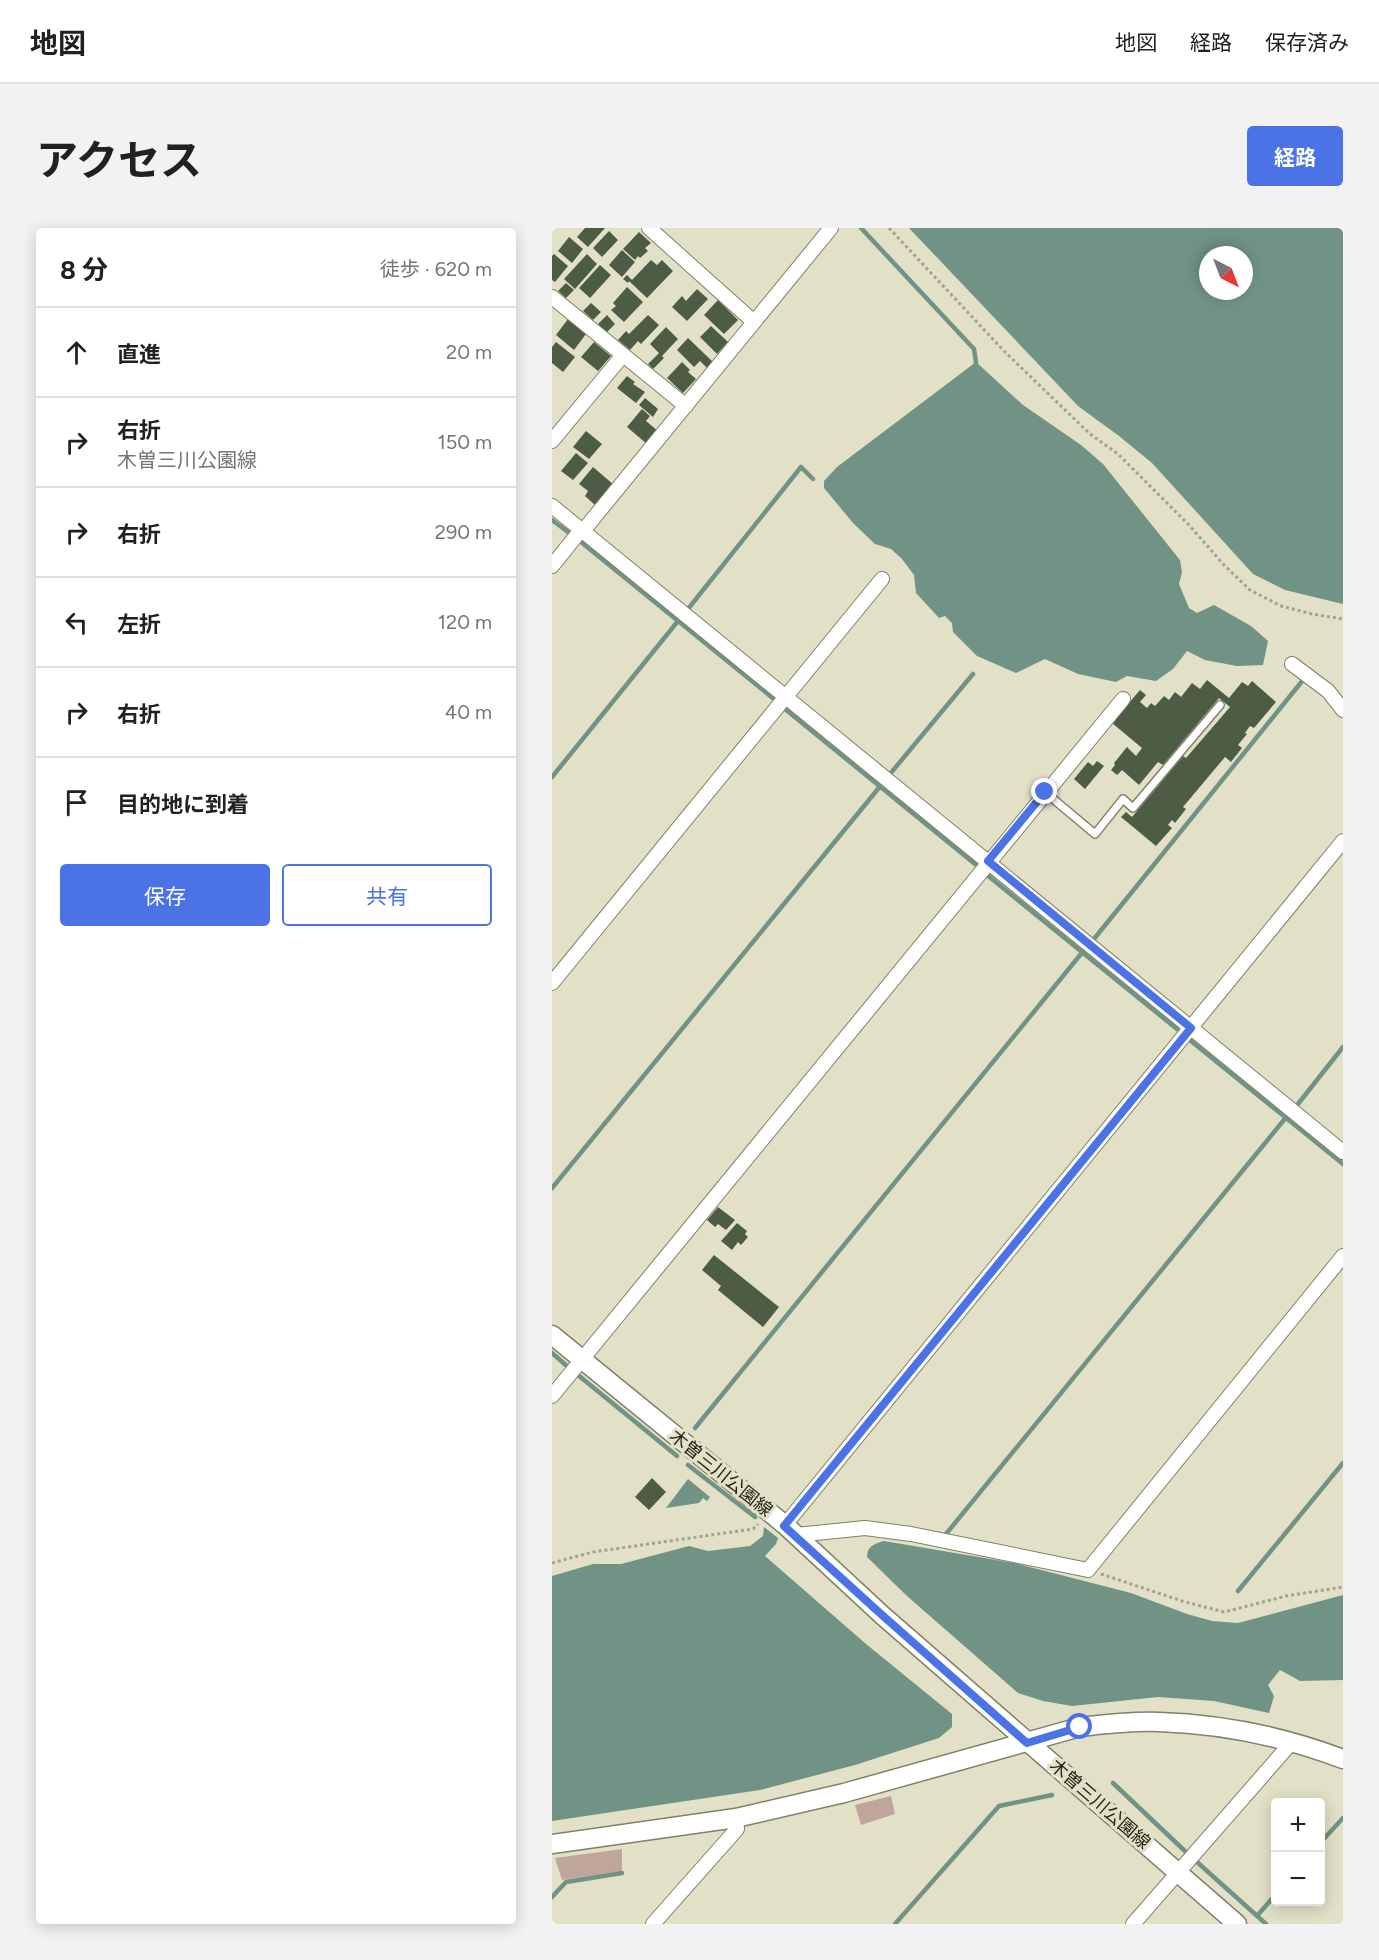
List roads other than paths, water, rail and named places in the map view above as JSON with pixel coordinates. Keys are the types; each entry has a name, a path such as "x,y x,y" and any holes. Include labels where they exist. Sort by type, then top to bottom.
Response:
{"main road":[{"name":"木曽三川公園線","path":"552,1335 790,1530 1027,1743 1062,1770 1237,1924"},
{"path":"552,1844 736,1818 844,1793 1080,1727 1159,1722 1240,1731 1292,1742 1343,1759"}],"street":[{"path":"649,228 754,322"},
{"path":"552,566 831,228"},
{"path":"555,305 623,354 686,406"},
{"path":"552,441 623,354"},
{"path":"552,506 1343,1152"},
{"path":"552,983 882,579"},
{"path":"1292,664 1328,691 1343,710"},
{"path":"552,1396 1123,699"},
{"path":"790,1530 1343,841"},
{"path":"790,1530 866,1528 911,1534 1088,1569 1343,1256"},
{"path":"1133,1924 1292,1742"},
{"path":"653,1924 737,1829 736,1818"}],"lane":[{"path":"1045,792 1095,834 1124,800 1133,808 1220,705"}],"waterway":[{"path":"861,228 974,349 975,367"},
{"path":"688,609 801,467 813,479"},
{"path":"552,520 568,532"},
{"path":"581,542 774,699"},
{"path":"552,777 678,621"},
{"path":"890,774 973,674"},
{"path":"1094,939 1303,680"},
{"path":"785,709 975,864"},
{"path":"552,1188 882,784"},
{"path":"987,875 1177,1029"},
{"path":"695,1428 1085,949"},
{"path":"1191,1041 1343,1164"},
{"path":"1298,1104 1343,1047"},
{"path":"946,1534 1288,1115"},
{"path":"552,1353 568,1367"},
{"path":"578,1375 677,1456"},
{"path":"1238,1591 1343,1463"},
{"path":"688,1465 755,1517"},
{"path":"1113,1783 1187,1853"},
{"path":"895,1924 999,1806 1052,1795"},
{"path":"1325,1838 1343,1818"},
{"path":"1197,1862 1266,1924"},
{"path":"552,1897 566,1882 622,1873"},
{"path":"1257,1916 1271,1900"}]}
